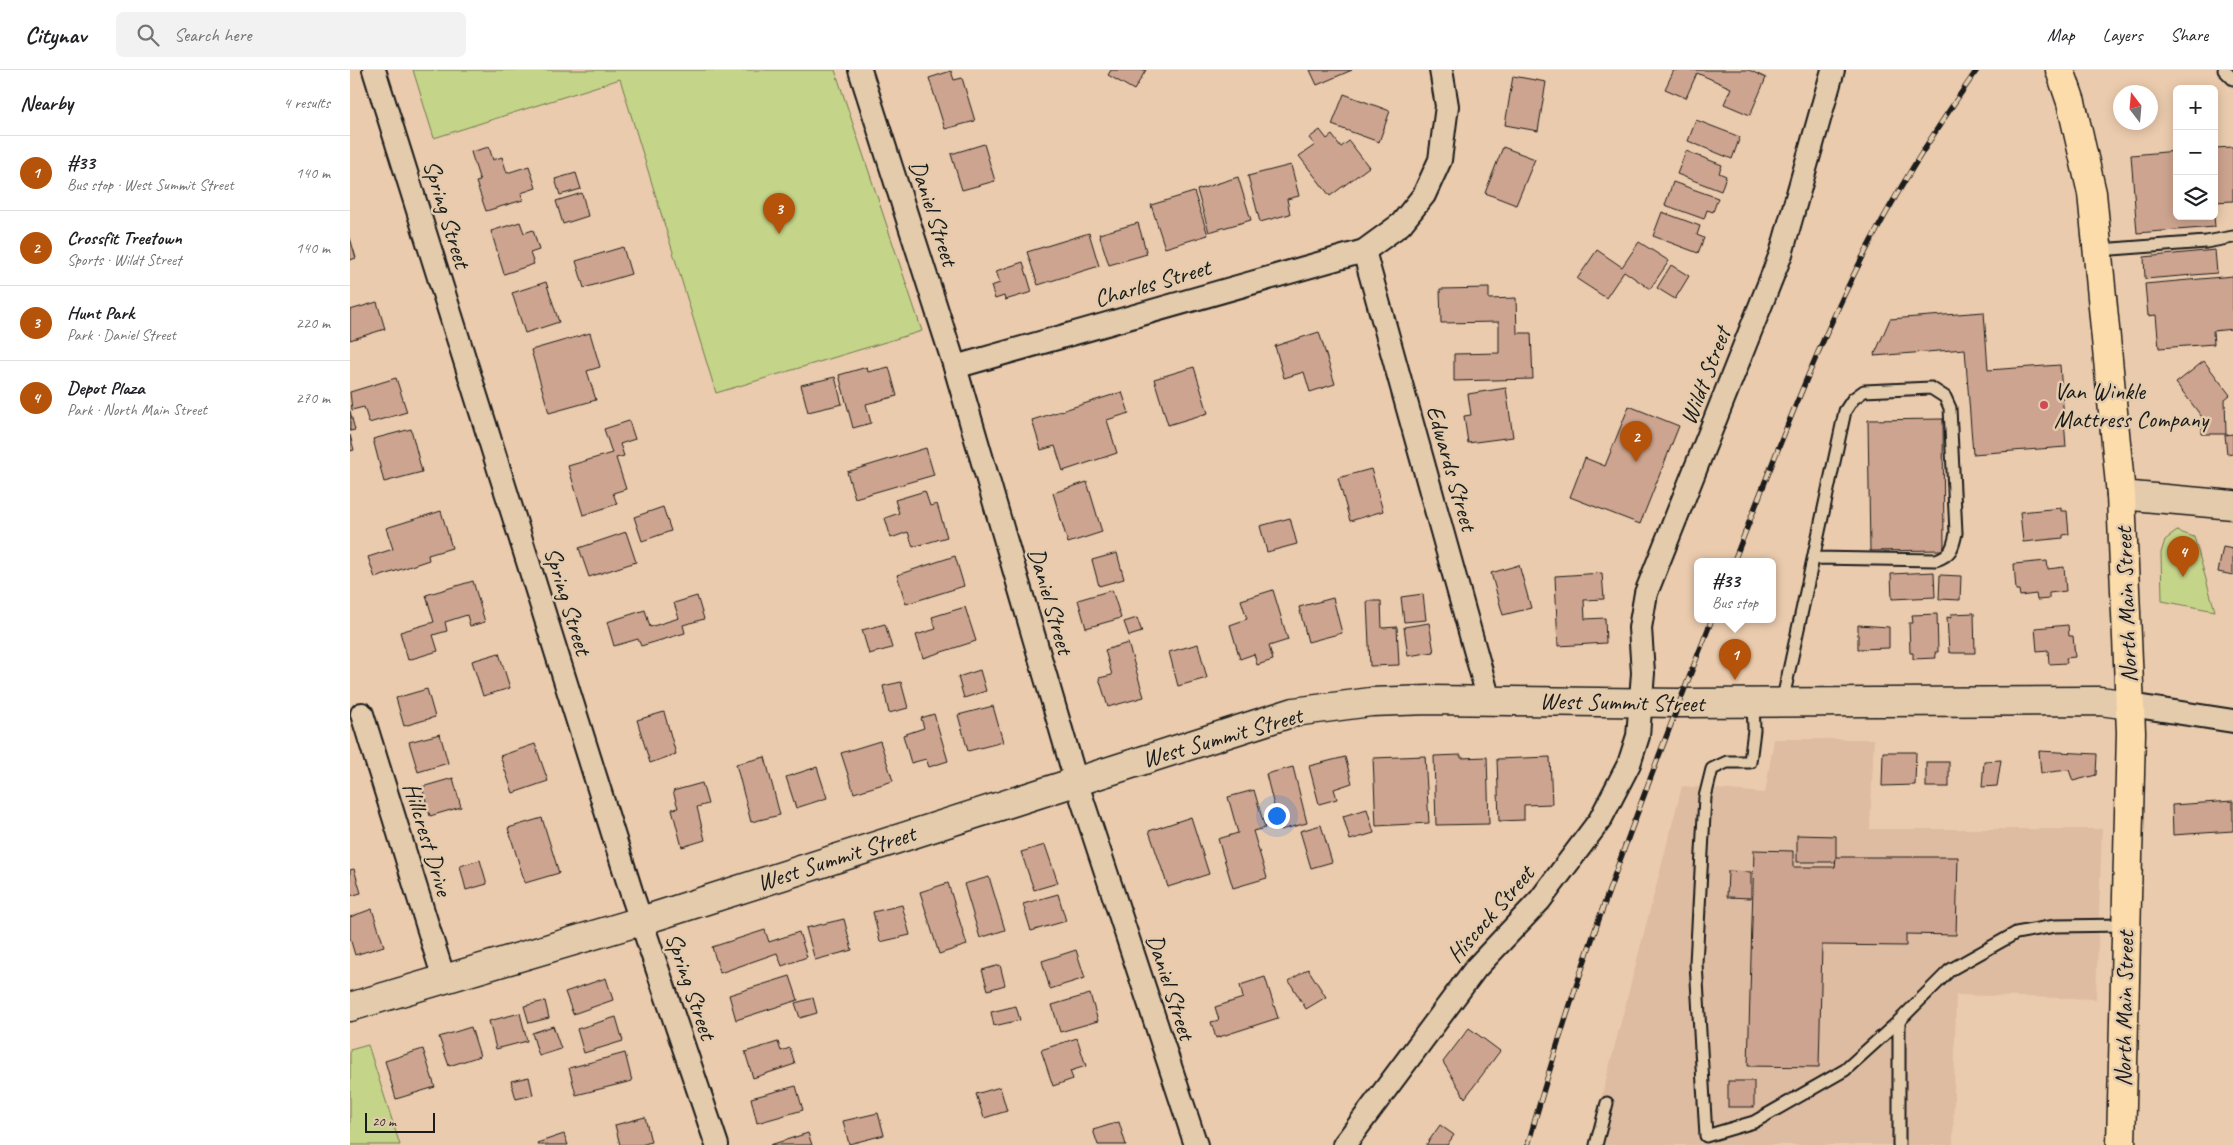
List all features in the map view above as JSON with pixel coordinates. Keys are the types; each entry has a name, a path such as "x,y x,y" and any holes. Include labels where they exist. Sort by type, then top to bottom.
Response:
{"main road":[{"name":"North Main Street","path":"2060,70 2071,102 2092,193 2099,250 2121,495 2130,705 2121,1145"}],"street":[{"name":"Spring Street","path":"374,70 641,921 717,1145"},
{"name":"Daniel Street","path":"860,70 955,366 1076,781 1196,1145"},
{"path":"1364,251 1400,224 1424,195 1440,160 1448,106 1441,70"},
{"name":"Wildt Street","path":"1642,702 1643,674 1640,628 1646,593 1781,254 1833,70"},
{"name":"Charles Street","path":"955,366 1364,251"},
{"name":"Edwards Street","path":"1364,251 1489,700"},
{"path":"2121,495 2233,504"},
{"name":"West Summit Street","path":"350,1007 641,921 1294,712 1372,702 1489,700 1782,703 2100,701 2130,705"},
{"name":"Hiscock Street","path":"1344,1145 1476,968 1540,900 1600,820 1632,755 1638,736 1642,702"},
{"path":"2130,705 2233,721"},
{"name":"Hillcrest Drive","path":"362,714 444,979"}],"lane":[{"path":"2224,70 2233,79"},
{"path":"2099,250 2206,242 2233,237"},
{"path":"1782,703 1845,411 1853,399 1864,391 1931,388 1944,397 1950,408 1956,533 1953,550 1946,557 1936,560 1814,558"},
{"path":"1753,702 1754,730 1750,762 1727,762 1712,769 1705,797 1696,963 1706,1140 1754,1122 1845,1070 1900,1021 1950,970 2016,934 2055,926 2126,925"},
{"path":"1899,1145 1900,1021"},
{"path":"1596,1145 1607,1103"}],"shaded area":[{"path":"1774,739 1874,739 1870,829 2102,829 2096,999 1956,995 1953,1145 1589,1145 1682,786 1765,793"}],"green space":[{"path":"413,70 835,70 922,331 716,393 620,79 434,138"},
{"path":"2177,531 2194,537 2215,611 2162,601 2161,553 2165,540"},
{"path":"368,1045 400,1145 350,1145 350,1050"}],"building":[{"path":"1111,70 1146,70 1134,90 1108,75"},
{"path":"1310,70 1352,70 1317,85"},
{"path":"1674,70 1749,70 1766,78 1750,115 1724,104 1731,88 1697,73 1686,98 1665,89"},
{"path":"951,71 954,80 962,78 975,121 945,129 929,78"},
{"path":"1513,76 1546,82 1538,131 1505,125"},
{"path":"1344,94 1390,111 1379,142 1332,125"},
{"path":"1696,120 1740,137 1732,159 1688,141"},
{"path":"1320,130 1327,139 1332,135 1341,147 1349,141 1369,167 1330,196 1299,156 1315,145 1309,138"},
{"path":"984,144 995,181 962,190 951,154"},
{"path":"489,147 493,160 502,157 507,173 529,166 536,188 521,193 523,200 486,211 476,182 480,181 471,152"},
{"path":"1503,147 1535,159 1516,205 1485,193"},
{"path":"2233,147 2233,201 2218,202 2218,148"},
{"path":"1686,151 1722,165 1719,173 1726,176 1721,191 1677,174"},
{"path":"2173,151 2173,220 2214,220 2215,227 2137,233 2131,155"},
{"path":"1291,165 1299,196 1287,199 1290,214 1260,222 1248,176"},
{"path":"576,173 581,189 560,195 555,179"},
{"path":"1238,177 1251,220 1209,232 1197,190"},
{"path":"1673,182 1718,198 1713,212 1707,210 1704,219 1665,205"},
{"path":"1194,192 1208,235 1165,248 1151,205"},
{"path":"582,193 588,216 563,224 556,201"},
{"path":"1662,212 1700,226 1697,235 1704,238 1698,253 1653,236"},
{"path":"520,222 524,233 533,230 539,250 530,253 534,264 504,274 491,231"},
{"path":"1138,223 1147,254 1109,265 1099,234"},
{"path":"1089,233 1099,266 1038,285 1027,252"},
{"path":"350,238 356,258 350,260"},
{"path":"1639,242 1669,261 1650,289 1624,271 1606,298 1577,279 1597,250 1622,267"},
{"path":"623,247 631,274 584,288 576,261"},
{"path":"2215,250 2217,273 2145,279 2144,257"},
{"path":"1023,262 1032,292 1005,300 1004,296 995,299 991,286 1000,283 996,271"},
{"path":"1671,265 1689,276 1675,299 1657,288"},
{"path":"2233,276 2233,329 2213,331 2214,344 2159,348 2156,315 2148,316 2145,284"},
{"path":"546,282 559,322 525,333 512,293"},
{"path":"1489,288 1489,299 1516,298 1517,333 1531,333 1533,379 1454,381 1454,354 1499,353 1499,322 1441,323 1440,289"},
{"path":"377,302 385,329 350,340 350,310"},
{"path":"1984,312 1988,370 2060,365 2066,447 1973,454 1965,349 1874,356 1890,319"},
{"path":"1319,332 1335,384 1310,392 1304,372 1284,378 1275,346"},
{"path":"590,333 600,367 587,371 596,400 549,413 531,350"},
{"path":"2204,361 2230,395 2225,399 2226,434 2202,434 2202,417 2176,383"},
{"path":"867,367 868,372 889,367 897,396 866,404 871,423 853,428 839,375"},
{"path":"1194,367 1208,413 1168,425 1154,379"},
{"path":"835,377 842,404 808,412 801,385"},
{"path":"396,378 407,412 369,423 364,407 352,410 350,392"},
{"path":"1506,388 1513,437 1468,443 1464,416 1471,415 1468,394"},
{"path":"1122,392 1129,413 1107,420 1117,453 1063,471 1055,446 1041,450 1032,420"},
{"path":"1629,406 1679,426 1640,524 1570,497 1585,458 1605,466"},
{"path":"350,411 355,430 350,431"},
{"path":"1943,419 1944,550 1870,551 1868,420"},
{"path":"629,421 635,439 620,444 624,456 616,458 626,489 613,493 617,504 583,515 568,466 612,453 604,429"},
{"path":"411,429 422,472 384,482 373,439"},
{"path":"2233,434 2233,453 2227,454 2225,435"},
{"path":"350,435 354,450 350,451"},
{"path":"926,448 934,475 855,498 847,472"},
{"path":"1371,469 1383,511 1350,521 1338,478"},
{"path":"1087,482 1102,532 1068,543 1053,493"},
{"path":"925,491 930,506 937,504 947,537 913,547 908,532 891,538 885,518 899,513 895,500"},
{"path":"663,507 671,531 642,541 634,517"},
{"path":"2061,508 2061,511 2067,511 2069,534 2063,535 2063,538 2023,542 2020,512"},
{"path":"441,511 452,548 428,555 429,560 375,578 368,557 393,549 386,528"},
{"path":"1290,518 1297,544 1267,552 1260,526"},
{"path":"626,532 636,562 589,577 579,548"},
{"path":"2223,547 2233,549 2233,575 2218,572"},
{"path":"1117,553 1124,579 1099,586 1092,560"},
{"path":"955,556 964,586 906,604 897,575"},
{"path":"2047,561 2048,569 2064,567 2066,591 2049,593 2049,599 2037,600 2036,594 2020,596 2019,590 2016,590 2014,564"},
{"path":"1519,565 1531,608 1503,615 1491,573"},
{"path":"1934,572 1935,597 1892,599 1891,574"},
{"path":"1602,573 1604,599 1584,600 1585,619 1605,618 1606,643 1558,646 1555,576"},
{"path":"1940,575 1961,576 1960,600 1939,599"},
{"path":"473,581 485,622 470,626 467,615 445,622 447,631 433,635 438,651 408,660 400,632 434,622 426,595"},
{"path":"1112,590 1121,618 1086,628 1078,600"},
{"path":"1273,590 1288,640 1269,646 1273,660 1257,665 1254,654 1240,659 1230,625 1247,619 1241,600"},
{"path":"1423,594 1426,620 1404,622 1401,597"},
{"path":"697,596 704,619 683,625 685,633 641,646 638,639 614,646 607,622 645,610 650,627 679,618 674,603"},
{"path":"1333,598 1342,633 1308,642 1299,607"},
{"path":"1367,601 1381,601 1382,628 1397,627 1399,665 1370,666"},
{"path":"965,607 976,641 923,658 916,635 936,629 932,617"},
{"path":"1974,613 1975,653 1949,652 1947,617 1951,618 1951,614"},
{"path":"1937,614 1938,652 1935,652 1936,658 1913,659 1913,653 1910,653 1909,623 1913,623 1912,615"},
{"path":"1137,618 1142,632 1129,636 1124,622"},
{"path":"1429,623 1434,652 1408,656 1404,627"},
{"path":"885,624 892,648 869,654 862,630"},
{"path":"1858,625 1889,627 1889,648 1858,649"},
{"path":"2068,625 2069,636 2073,636 2075,657 2066,658 2067,663 2049,664 2048,650 2037,651 2035,628"},
{"path":"1128,643 1144,697 1108,707 1099,678 1112,675 1105,650"},
{"path":"1198,644 1207,678 1178,686 1169,652"},
{"path":"499,653 510,688 483,696 472,661"},
{"path":"980,670 986,691 964,698 958,677"},
{"path":"901,682 908,708 889,713 883,686"},
{"path":"427,689 435,717 404,726 396,698"},
{"path":"993,706 1003,742 968,751 958,715"},
{"path":"664,712 676,754 650,763 637,720"},
{"path":"934,714 948,761 929,767 926,759 911,763 903,735 924,728 921,718"},
{"path":"440,734 448,763 418,772 409,742"},
{"path":"880,741 893,781 854,793 841,753"},
{"path":"535,744 548,781 513,793 500,756"},
{"path":"2039,751 2097,754 2096,775 2073,781 2069,770 2041,773"},
{"path":"1883,752 1916,752 1915,785 1882,786"},
{"path":"1461,755 1461,758 1487,757 1489,824 1436,825 1434,756"},
{"path":"1425,756 1429,823 1376,826 1373,758"},
{"path":"765,757 780,815 751,822 736,764"},
{"path":"1345,757 1352,783 1334,789 1337,799 1319,804 1309,766"},
{"path":"1550,757 1552,804 1524,805 1524,820 1499,821 1497,759"},
{"path":"2001,760 1997,786 1982,787 1984,761"},
{"path":"1926,762 1949,762 1949,787 1926,787"},
{"path":"817,767 827,798 796,808 786,777"},
{"path":"1293,767 1307,823 1280,830 1266,774"},
{"path":"453,778 461,807 430,816 422,787"},
{"path":"702,783 708,804 697,807 705,840 682,847 672,809 678,808 673,791"},
{"path":"1254,790 1265,828 1253,831 1267,878 1233,888 1218,839 1238,833 1228,797"},
{"path":"2233,801 2233,831 2173,835 2172,805"},
{"path":"1367,809 1374,833 1350,840 1343,816"},
{"path":"1191,817 1209,874 1168,887 1149,831"},
{"path":"542,818 559,873 525,883 508,828"},
{"path":"1321,825 1332,862 1311,868 1300,831"},
{"path":"1797,835 1836,836 1836,862 1797,862"},
{"path":"1045,845 1058,883 1034,890 1021,852"},
{"path":"1754,850 1793,851 1793,867 1835,867 1836,857 1958,857 1956,935 1906,934 1906,946 1822,945 1819,1067 1748,1066"},
{"path":"480,860 487,884 466,890 460,866"},
{"path":"354,869 361,893 350,896 350,870"},
{"path":"1728,871 1751,872 1751,898 1727,897"},
{"path":"989,877 1005,930 980,938 964,884"},
{"path":"948,883 967,945 939,954 920,892"},
{"path":"1058,894 1066,921 1031,931 1023,904"},
{"path":"902,905 910,935 880,942 873,912"},
{"path":"372,909 384,946 355,955 350,938 350,917"},
{"path":"844,919 852,950 815,960 806,928"},
{"path":"765,930 769,942 799,932 807,957 782,966 777,953 720,973 712,947"},
{"path":"1076,950 1085,978 1050,989 1042,961"},
{"path":"1000,965 1005,985 988,990 982,970"},
{"path":"1308,969 1326,997 1306,1009 1289,981"},
{"path":"790,976 798,1000 736,1020 729,995"},
{"path":"1265,977 1278,1018 1216,1038 1211,1022 1219,1020 1215,1007 1243,998 1240,985"},
{"path":"606,978 613,1000 573,1014 565,992"},
{"path":"1090,994 1098,1021 1060,1032 1052,1005"},
{"path":"813,998 817,1013 800,1018 795,1003"},
{"path":"545,1001 549,1018 529,1023 524,1006"},
{"path":"1016,1006 1020,1020 994,1026 991,1012"},
{"path":"520,1013 527,1041 496,1049 489,1021"},
{"path":"616,1017 623,1041 584,1053 577,1029"},
{"path":"553,1026 561,1049 539,1056 532,1033"},
{"path":"471,1027 480,1056 449,1066 439,1037"},
{"path":"1469,1028 1500,1051 1465,1098 1443,1062"},
{"path":"1077,1038 1086,1066 1070,1071 1073,1079 1053,1086 1041,1050"},
{"path":"778,1042 781,1051 790,1048 795,1064 753,1078 745,1052"},
{"path":"423,1049 435,1087 396,1099 385,1061"},
{"path":"625,1053 632,1081 576,1095 569,1068"},
{"path":"529,1077 533,1095 516,1099 511,1081"},
{"path":"1728,1081 1754,1081 1754,1107 1728,1107"},
{"path":"796,1086 803,1110 757,1123 751,1098"},
{"path":"1000,1087 1007,1111 984,1118 976,1094"},
{"path":"878,1113 884,1135 849,1144 843,1121"},
{"path":"645,1117 651,1142 641,1145 620,1145 615,1125"},
{"path":"1119,1122 1126,1145 1098,1145 1093,1130"},
{"path":"1440,1125 1454,1135 1447,1145 1426,1145"},
{"path":"808,1133 812,1145 770,1145"},
{"path":"564,1134 568,1145 538,1145 537,1143"}],"railway":[{"path":"1735,558 1800,394 1858,266 1889,208 1940,124 1977,70"},
{"path":"1528,1145 1568,1012 1613,880 1661,749 1710,623"}],"place":[{"name":"Hunt Park","path":"779,234"},
{"name":"Van Winkle Mattress Company","path":"2044,405"},
{"name":"Crossfit Treetown","path":"1636,462"},
{"name":"Depot Plaza","path":"2183,577"},
{"name":"#33","path":"1735,680"}]}
